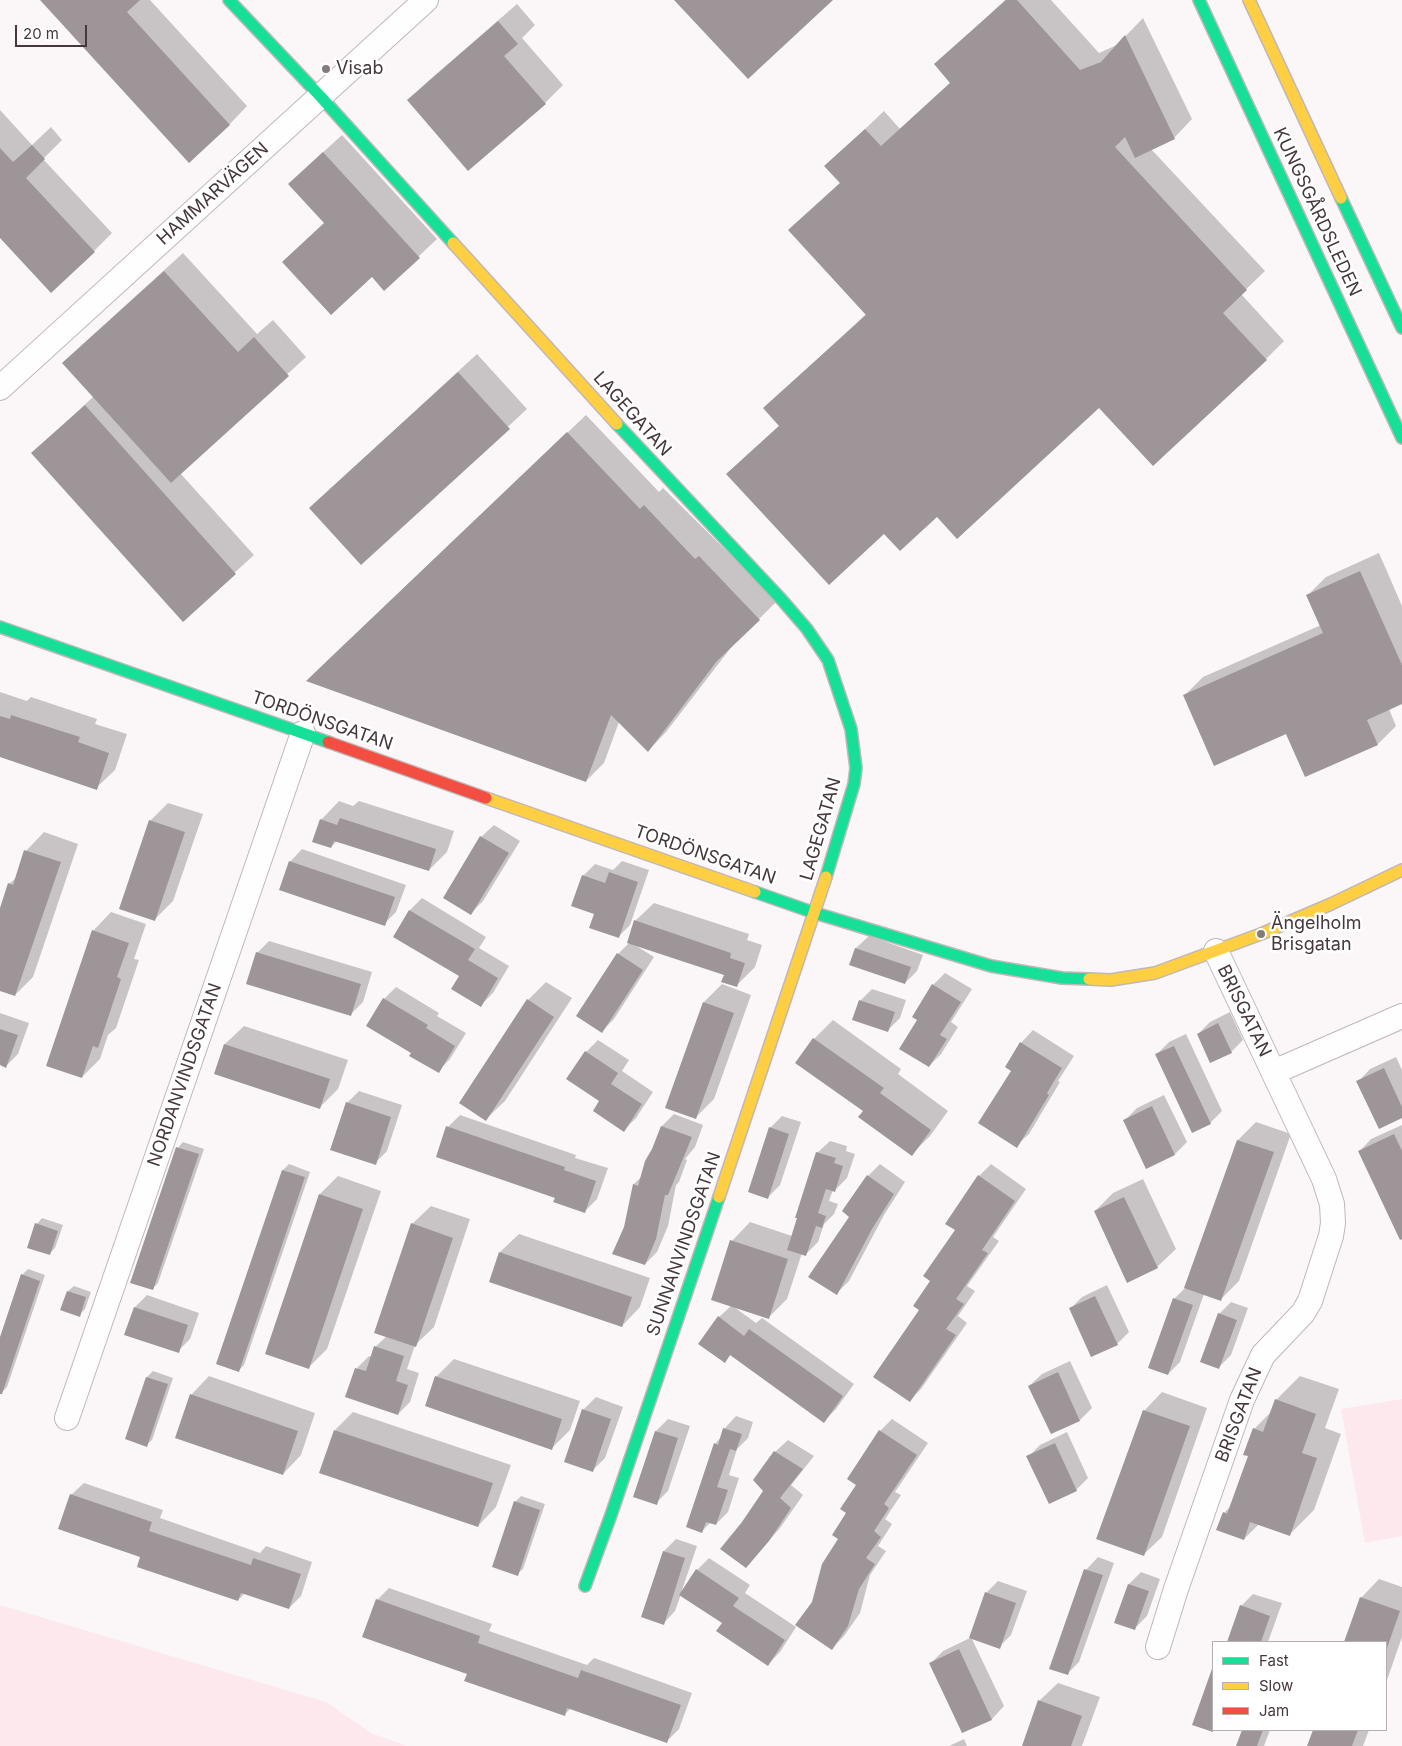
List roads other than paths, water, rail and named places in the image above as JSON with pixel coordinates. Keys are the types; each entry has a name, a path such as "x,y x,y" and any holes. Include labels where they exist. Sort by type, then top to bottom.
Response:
{"street":[{"name":"LAGEGATAN","path":"229,0 320,96 632,441 782,600 828,660 851,729 856,768 854,784 816,913"},
{"name":"HAMMARVÄGEN","path":"0,388 426,0"},
{"name":"KUNGSGÅRDSLEDEN","path":"1200,0 1402,438"},
{"name":"KUNGSGÅRDSLEDEN","path":"1249,0 1402,328"},
{"name":"TORDÖNSGATAN","path":"0,627 816,913 991,966 1062,978 1112,980 1155,973 1216,951 1331,904 1402,870"},
{"name":"NORDANVINDSGATAN","path":"67,1418 303,733"},
{"name":"SUNNANVINDSGATAN","path":"585,1586 611,1515 816,913"},
{"name":"BRISGATAN","path":"1158,1647 1176,1589 1255,1368 1263,1355 1303,1313 1310,1301 1331,1236 1334,1214 1329,1192 1216,951"},
{"path":"1274,1072 1402,1016"}],"place":[{"name":"Visab","path":"326,69"},
{"name":"Ängelholm Brisgatan","path":"1261,934"}]}
